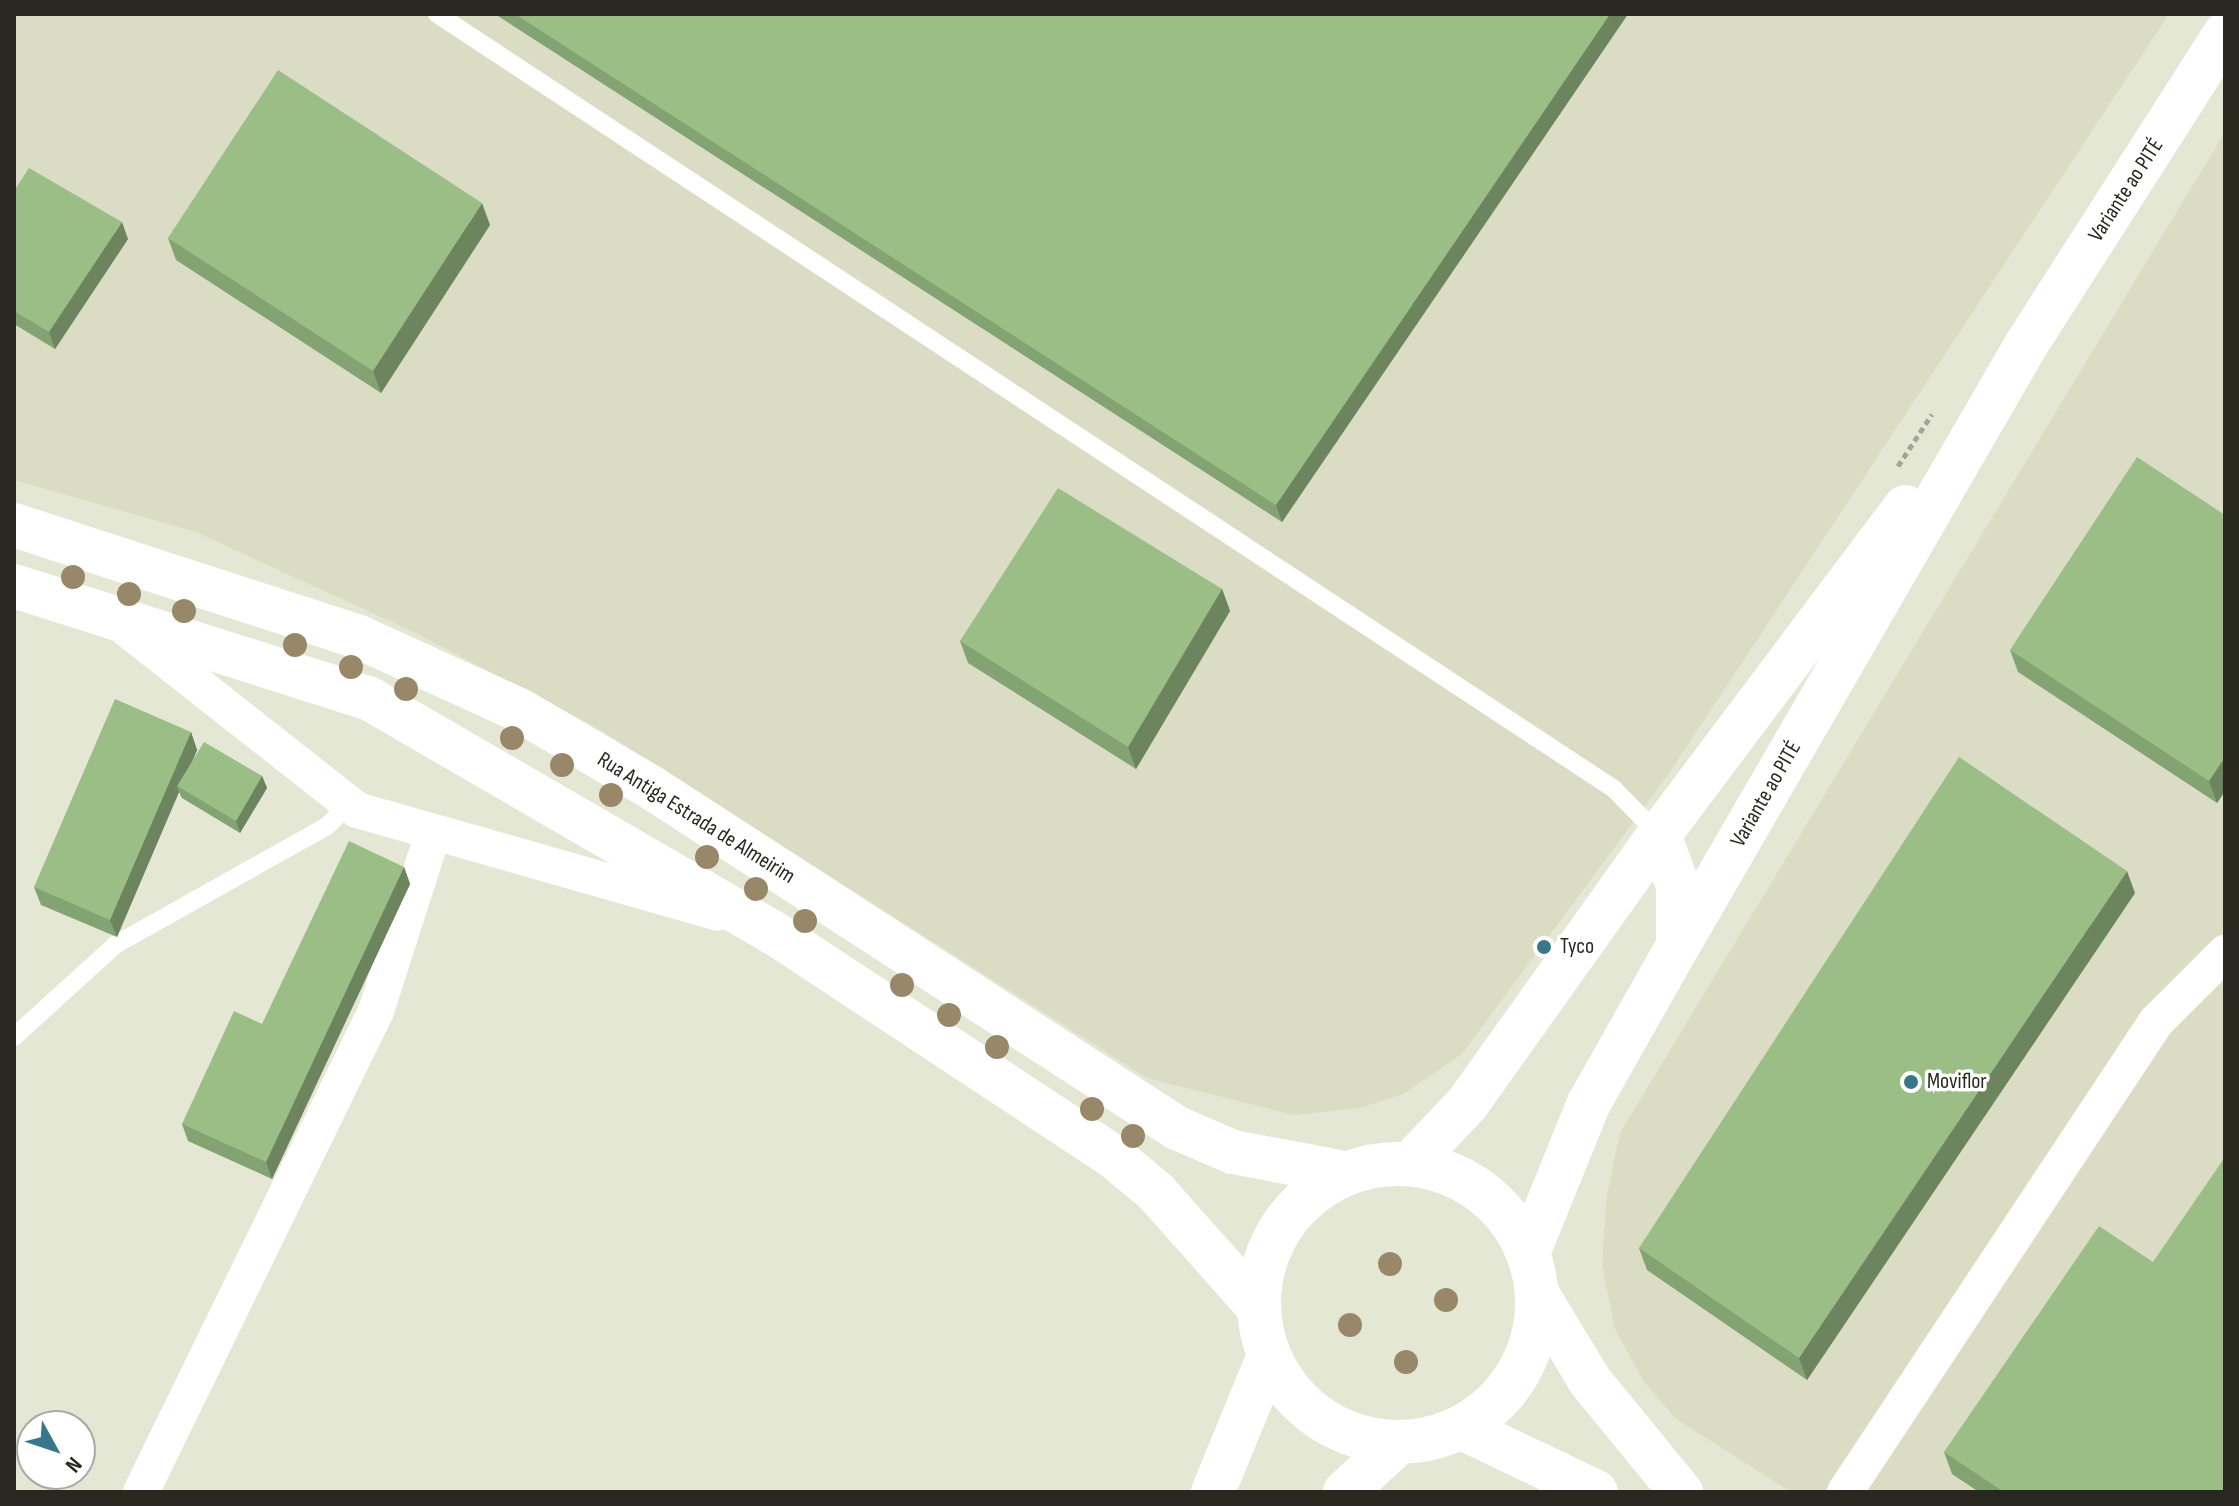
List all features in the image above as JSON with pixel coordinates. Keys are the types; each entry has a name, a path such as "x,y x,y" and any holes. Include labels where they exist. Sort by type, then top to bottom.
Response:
{"main road":[{"name":"Variante ao PITÉ","path":"1528,1253 1589,1103 1678,946 2026,345 2225,34"},
{"name":"Variante ao PITÉ","path":"1411,1163 1467,1104 1659,835 2026,345"},
{"name":"Rua Antiga Estrada de Almeirim","path":"14,525 361,638 521,711 652,788 1177,1128 1233,1152 1344,1173"},
{"path":"14,586 370,699 785,940 1136,1172 1258,1307"},
{"path":"1659,835 1678,886 1678,946"},
{"path":"1538,1295 1531,1348 1505,1393 1462,1428 1398,1443 1354,1437 1329,1426 1291,1395 1268,1358 1258,1307 1265,1257 1275,1234 1307,1196 1344,1173 1382,1163 1436,1167 1482,1190 1519,1231 1538,1295 1590,1381 1681,1492"},
{"path":"1213,1492 1268,1358"},
{"path":"1462,1428 1596,1492"},
{"path":"1345,1492 1398,1443"}],"street":[{"path":"79,605 160,650 350,804 433,833 726,915 785,940"},
{"path":"141,1492 376,1011 433,833"},
{"path":"1845,1492 2156,1022 2225,953"}],"lane":[{"path":"437,14 1614,789 1659,835"},
{"path":"14,1037 115,945 327,826 350,804"}],"path":[{"path":"1892,475 1934,409"}],"shaded area":[{"path":"14,14 2169,14 1668,775 1462,1054 1403,1094 1360,1108 1294,1115 1147,1078 596,727 418,634 196,532 14,480"},
{"path":"2225,132 2225,1492 1791,1492 1675,1418 1644,1382 1615,1329 1602,1265 1607,1195 1620,1133"}],"building":[{"path":"515,14 1610,14 1276,505"},
{"path":"278,70 482,203 373,371 168,238"},
{"path":"29,168 122,222 49,332 14,311 14,191"},
{"path":"2137,457 2225,515 2225,757 2209,781 2010,650"},
{"path":"1058,488 1222,589 1128,747 960,641"},
{"path":"115,699 191,732 110,920 34,887"},
{"path":"204,742 262,776 236,821 177,786"},
{"path":"1959,757 2127,871 1799,1358 1639,1248"},
{"path":"349,841 404,867 266,1162 182,1124 234,1011 262,1024"},
{"path":"2225,1157 2225,1492 2004,1492 1944,1452 2099,1226 2153,1262"}],"place":[{"name":"Tyco","path":"1544,947"},
{"name":"Moviflor","path":"1911,1082"}]}
